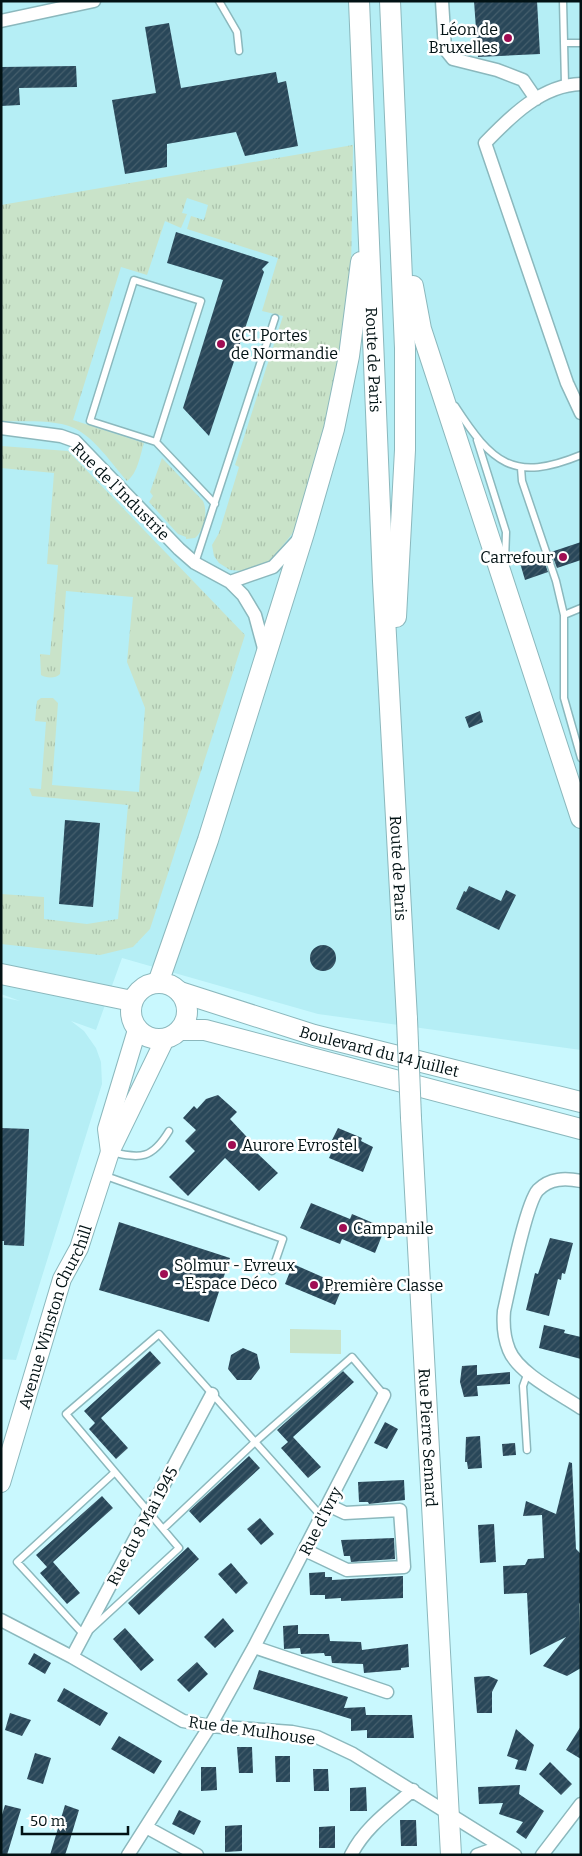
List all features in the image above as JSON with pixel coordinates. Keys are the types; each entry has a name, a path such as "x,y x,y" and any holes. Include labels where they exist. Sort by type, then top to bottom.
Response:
{"main road":[{"name":"Route de Paris","path":"359,1 383,581 392,716 407,1019"},
{"name":"Route de Paris","path":"390,1 405,348 405,450 392,716"},
{"path":"400,198 421,329 581,818"},
{"path":"158,983 208,840 304,533 342,392 368,206"},
{"path":"1,974 132,1001"},
{"path":"158,983 166,984 180,992 187,1007 184,1023 172,1035 149,1038 137,1030 130,1016 132,1001 142,988 158,983"},
{"name":"Boulevard du 14 Juillet","path":"180,992 314,1035 581,1102"},
{"name":"Rue Pierre Semard","path":"407,1019 431,1512 439,1604 451,1855"},
{"path":"110,1152 107,1130 137,1030"},
{"name":"Boulevard du 14 Juillet","path":"172,1035 205,1030 430,1091 581,1129"},
{"name":"Avenue Winston Churchill","path":"1,1483 62,1279 79,1248 110,1152 172,1035"},
{"path":"430,1091 464,1089 554,1112 581,1114"}],"street":[{"path":"1,21 94,1"},
{"path":"442,1 445,49 454,59 497,70 522,80 536,99"},
{"path":"581,84 565,84 549,90 500,128 485,143 567,383 581,413"},
{"name":"Rue de l'Industrie","path":"1,428 61,436 74,440 179,549 195,563 230,582 243,595 255,615 266,652"},
{"path":"230,582 273,566 304,533"},
{"path":"581,1181 557,1179 537,1191 528,1212 504,1311 509,1350 528,1372 581,1408"},
{"name":"Rue du 8 Mai 1945","path":"72,1657 212,1394"},
{"name":"Rue d'Ivry","path":"128,1855 210,1726 254,1647 384,1395"},
{"path":"305,1550 346,1570 404,1567 400,1510 345,1513 325,1511"},
{"name":"Rue de Mulhouse","path":"1,1620 72,1657 183,1721 210,1726 276,1731 317,1737 353,1754 512,1853"},
{"path":"254,1647 387,1692"},
{"path":"351,1855 360,1839 373,1824 413,1790"},
{"path":"542,1855 581,1804"},
{"path":"146,1827 197,1855"},
{"path":"477,1855 494,1849 512,1853"}],"lane":[{"path":"219,1 237,32 239,51"},
{"path":"563,1 565,84"},
{"path":"564,43 581,43"},
{"path":"156,442 200,301 134,280 90,422 156,442 215,504"},
{"path":"195,563 275,318"},
{"path":"437,378 476,439 506,532 504,582"},
{"path":"476,439 503,461 521,468 555,466 581,455"},
{"path":"521,468 522,480 556,581 564,615 564,698 581,758"},
{"path":"564,615 581,608"},
{"path":"110,1152 140,1157 153,1152 169,1131"},
{"path":"102,1174 283,1239 272,1271"},
{"path":"115,1472 18,1562 84,1635 179,1548 150,1512 66,1414 159,1334 255,1442 325,1511"},
{"path":"163,1528 255,1442 352,1357 384,1395"},
{"path":"526,1450 523,1386 528,1372"}],"shaded area":[{"path":"1,1 581,1 581,1050 318,1014 122,958 96,1030 71,1021 84,1031 96,1048 101,1062 102,1084 16,1360 1,1359 1,997 20,1001 1,994"}],"green space":[{"path":"353,145 351,274 337,389 302,513 292,534 268,564 243,571 230,570 219,563 214,556 212,545 219,533 239,467 235,465 283,316 262,311 278,258 187,229 191,216 204,220 208,205 187,198 182,213 187,214 181,228 165,221 147,275 121,267 73,420 144,443 136,469 131,478 127,481 89,438 74,428 48,422 1,421 1,205"},
{"path":"1,446 68,451 245,635 150,929 133,947 100,955 1,944 1,894 44,897 44,919 87,924 118,919 128,805 32,796 29,788 41,789 46,722 35,721 37,701 41,698 53,698 58,703 52,785 139,792 145,708 127,662 133,597 66,591 60,674 50,678 41,675 40,654 50,655 58,565 47,564 54,473 1,468"},
{"path":"162,458 205,505 205,520 195,538 186,539 186,537 178,534 149,502 153,496 150,492"},
{"path":"290,1329 341,1330 341,1354 290,1353"}],"building":[{"name":"Léon de Bruxelles","path":"474,1 537,1 540,54 478,57"},
{"path":"169,23 181,88 276,72 278,83 286,81 298,146 245,156 236,132 167,144 167,167 125,174 112,100 156,93 145,27"},
{"path":"76,66 77,87 19,88 20,105 1,106 1,67"},
{"name":"CCI Portes de Normandie","path":"176,232 269,262 262,269 264,272 209,436 183,408 223,280 167,263"},
{"path":"581,542 581,560 557,568 551,552"},
{"path":"542,555 548,572 525,580 520,563"},
{"path":"480,711 483,722 469,728 465,717"},
{"path":"65,820 100,823 93,907 59,904"},
{"path":"469,886 501,901 506,890 516,895 499,930 456,909 464,891 466,892"},
{"path":"323,945 332,949 336,958 332,967 323,971 314,967 310,958 314,949"},
{"name":"Aurore Evrostel","path":"218,1095 237,1112 230,1119 259,1150 257,1153 278,1173 259,1191 225,1158 188,1196 169,1177 195,1151 185,1141 196,1130 183,1118 194,1106 197,1109 206,1099"},
{"path":"1,1128 29,1129 24,1246 4,1245 4,1241 1,1241"},
{"path":"338,1128 362,1138 361,1141 373,1147 363,1172 329,1158 336,1142 332,1140"},
{"name":"Campanile","path":"311,1203 350,1219 352,1214 385,1228 375,1253 342,1239 340,1244 300,1228"},
{"name":"Solmur - Evreux - Espace Déco","path":"119,1222 230,1258 209,1322 99,1290"},
{"path":"550,1238 573,1243 565,1274 562,1273 561,1280 558,1279 549,1316 526,1310 535,1273 538,1274"},
{"name":"Première Classe","path":"293,1264 343,1286 335,1305 285,1284"},
{"path":"544,1325 565,1330 564,1333 581,1337 581,1359 539,1348"},
{"path":"243,1348 257,1354 260,1368 251,1380 237,1380 228,1369 231,1355"},
{"path":"150,1351 161,1363 101,1418 128,1448 116,1459 89,1429 95,1423 84,1411"},
{"path":"477,1365 477,1375 510,1372 510,1384 477,1386 478,1396 464,1397 460,1382 462,1366"},
{"path":"343,1371 354,1382 293,1437 321,1467 308,1478 281,1448 288,1442 277,1430"},
{"path":"385,1422 398,1429 387,1449 374,1443"},
{"path":"480,1436 482,1468 468,1469 467,1462 465,1462 466,1437"},
{"path":"515,1443 516,1455 503,1456 502,1444"},
{"path":"249,1456 260,1468 200,1523 189,1511"},
{"path":"569,1462 572,1463 576,1549 581,1554 581,1601 579,1604 581,1668 567,1676 543,1666 566,1637 530,1655 527,1593 504,1594 503,1566 525,1565 528,1559 544,1558 542,1515 523,1516 526,1501 556,1514"},
{"path":"404,1480 405,1500 369,1504 368,1502 359,1502 358,1482"},
{"path":"102,1496 113,1508 53,1562 80,1593 67,1604 40,1573 47,1567 36,1555"},
{"path":"260,1518 274,1534 261,1545 247,1529"},
{"path":"494,1524 496,1562 480,1563 478,1525"},
{"path":"394,1538 395,1559 351,1562 350,1556 344,1556 341,1540"},
{"path":"188,1547 199,1559 139,1615 128,1603"},
{"path":"231,1563 248,1583 236,1594 218,1574"},
{"path":"325,1572 325,1577 332,1577 332,1580 403,1576 403,1598 341,1601 341,1598 325,1599 325,1595 310,1595 309,1573"},
{"path":"223,1618 234,1631 215,1648 204,1637"},
{"path":"298,1625 298,1634 329,1634 330,1641 361,1642 362,1650 408,1644 409,1667 401,1668 401,1670 364,1673 363,1664 332,1663 331,1656 325,1656 324,1653 301,1654 300,1648 284,1649 283,1626"},
{"path":"125,1628 154,1660 141,1671 113,1639"},
{"path":"34,1653 51,1663 45,1674 28,1664"},
{"path":"197,1662 208,1674 189,1692 177,1680"},
{"path":"259,1670 348,1697 344,1708 365,1707 366,1715 412,1715 414,1738 367,1738 367,1730 351,1731 351,1719 253,1689"},
{"path":"489,1676 498,1680 492,1692 492,1713 477,1713 474,1677"},
{"path":"64,1688 108,1713 100,1726 57,1701"},
{"path":"10,1713 31,1720 22,1736 5,1730"},
{"path":"581,1726 581,1759 566,1750"},
{"path":"516,1729 534,1745 526,1771 515,1769 518,1760 507,1756"},
{"path":"119,1736 162,1761 154,1774 111,1749"},
{"path":"237,1747 252,1747 253,1773 239,1773"},
{"path":"35,1753 51,1758 43,1784 27,1779"},
{"path":"275,1756 290,1756 290,1782 276,1782"},
{"path":"550,1762 572,1784 561,1795 539,1774"},
{"path":"201,1767 216,1767 217,1790 201,1791"},
{"path":"313,1769 328,1769 329,1791 314,1791"},
{"path":"520,1785 519,1794 544,1811 526,1839 516,1832 523,1822 499,1814 503,1803 479,1804 478,1787"},
{"path":"366,1787 367,1811 350,1811 350,1788"},
{"path":"5,1805 21,1809 7,1855 1,1855 1,1818"},
{"path":"65,1805 79,1810 65,1855 50,1855"},
{"path":"179,1810 201,1821 194,1835 172,1824"},
{"path":"400,1820 416,1820 417,1846 401,1846"},
{"path":"242,1825 242,1851 225,1852 225,1826"},
{"path":"335,1826 335,1848 319,1848 319,1827"}],"place":[{"name":"Léon de Bruxelles","path":"508,38"},
{"name":"CCI Portes de Normandie","path":"221,344"},
{"name":"Carrefour","path":"563,557"},
{"name":"Aurore Evrostel","path":"232,1145"},
{"name":"Campanile","path":"343,1228"},
{"name":"Solmur - Evreux - Espace Déco","path":"164,1274"},
{"name":"Première Classe","path":"314,1285"}]}
